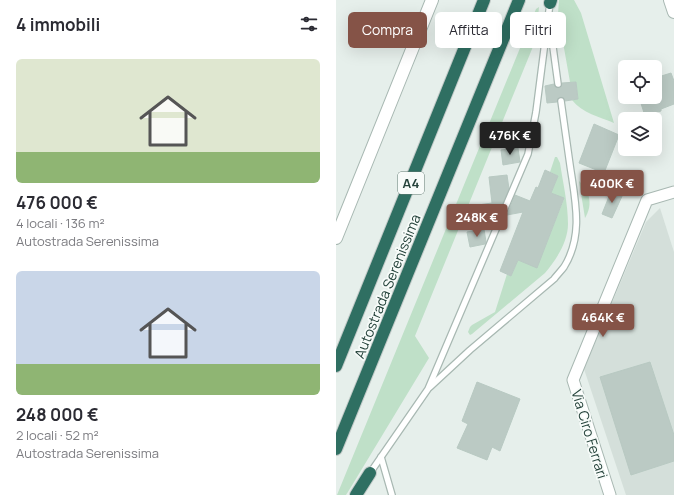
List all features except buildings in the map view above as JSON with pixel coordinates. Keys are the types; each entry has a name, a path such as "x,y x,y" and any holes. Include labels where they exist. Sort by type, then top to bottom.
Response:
{"highway":[{"name":"Autostrada Serenissima","path":"336,366 484,0"},
{"name":"Autostrada Serenissima","path":"336,449 519,0"},
{"path":"356,495 370,473"}],"street":[{"path":"336,238 432,0"},
{"name":"Via Ciro Ferrari","path":"610,495 573,380 646,200 674,192"}],"lane":[{"path":"549,12 550,2"},
{"path":"370,473 428,389 528,154 536,112 544,48"},
{"path":"553,48 558,84"},
{"path":"428,389 470,350 554,279 563,268 569,256 574,243 577,218 561,101"},
{"path":"381,457 392,495"}],"shaded area":[{"path":"660,208 674,252 674,495 626,495 584,369 646,222"}],"green space":[{"path":"559,0 574,0 581,13 614,123 586,111 572,100 578,99 576,82 570,82 564,48 566,48 566,12 558,12"},
{"path":"539,7 539,12 535,12"},
{"path":"520,48 532,48 415,336 429,358 346,495 337,495"},
{"path":"555,157 557,157 560,163 568,216 564,244 545,273 470,335 468,332 472,325 495,312 507,274 511,276 518,260 537,267 564,199 551,193 558,176 550,172"},
{"path":"579,181 586,189 590,203 585,218"}]}
